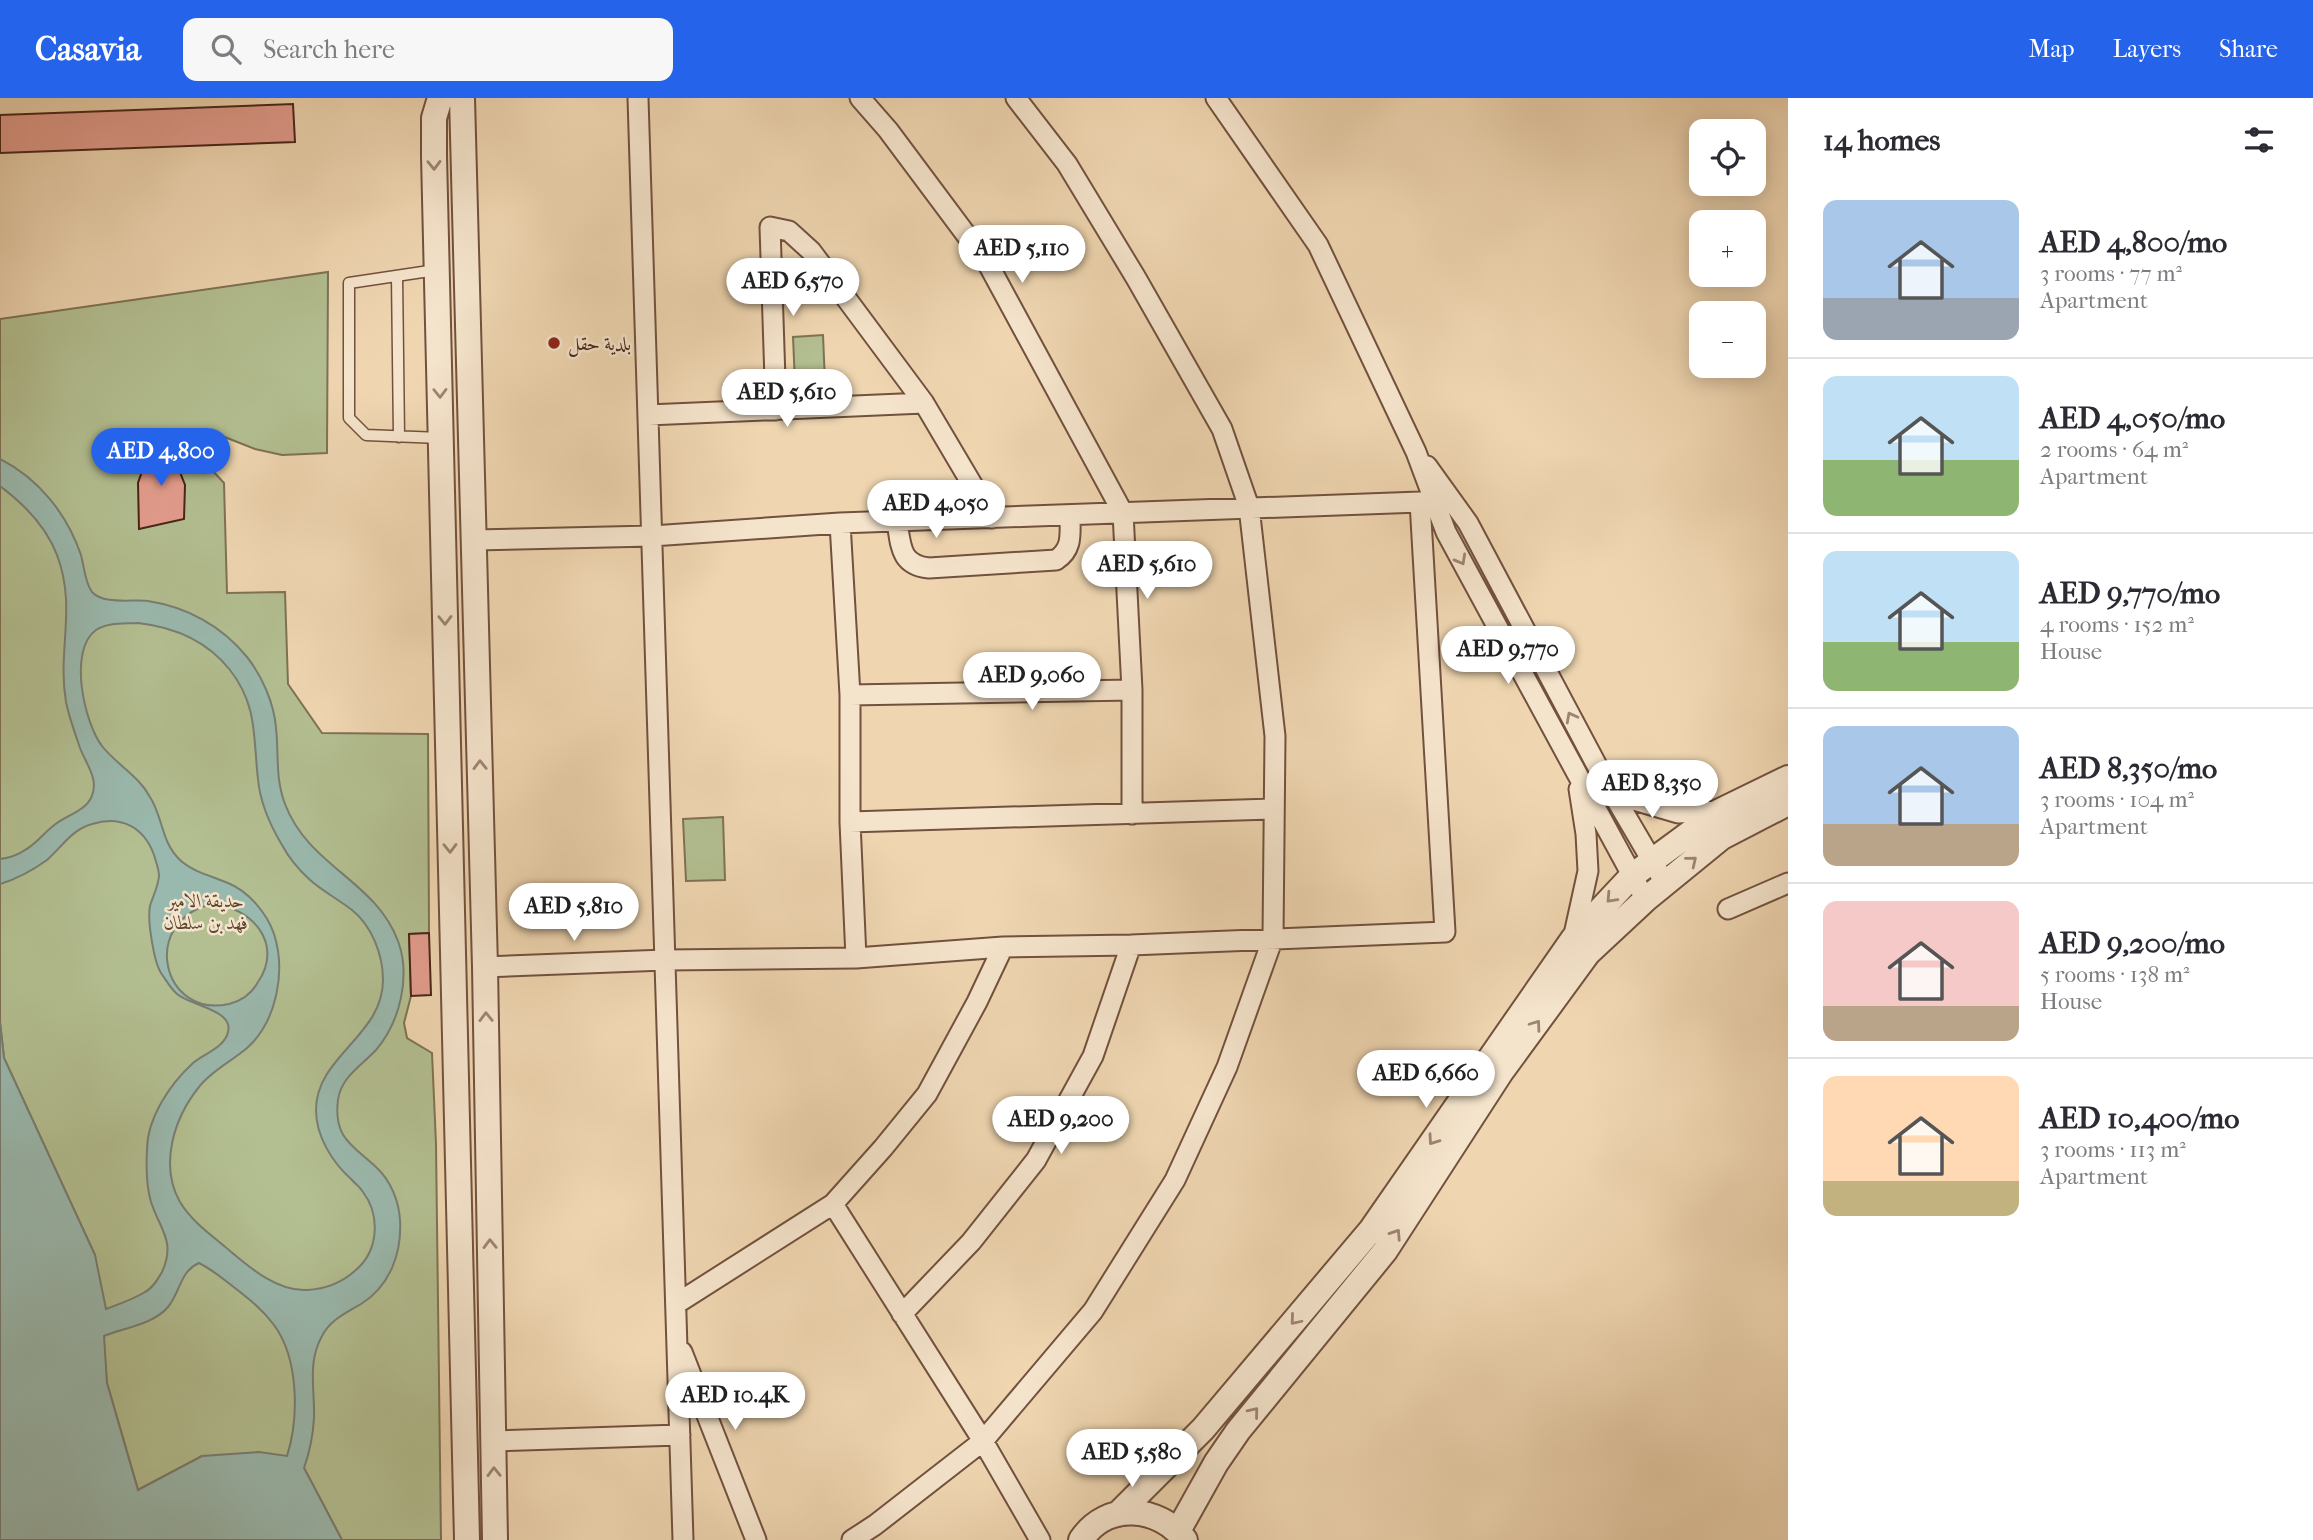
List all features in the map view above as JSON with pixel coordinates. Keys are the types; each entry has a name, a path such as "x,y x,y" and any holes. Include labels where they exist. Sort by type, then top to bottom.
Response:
{"street":[{"path":"638,98 683,1540"},
{"path":"860,98 888,130 988,264 1123,513 1132,690 1132,814"},
{"path":"852,1540 983,1441 1093,1311 1175,1180 1227,1066 1273,938 1275,736 1249,508 1222,429 1143,290 1066,164 1016,98"},
{"path":"1216,98 1318,246 1416,452 1460,511 1603,777 1665,883"},
{"path":"450,103 434,118 467,1540"},
{"path":"450,103 467,295 485,967 495,1540"},
{"path":"776,410 770,227 789,231 811,251 924,403 992,518"},
{"path":"437,296 467,295"},
{"path":"648,415 924,403"},
{"path":"485,967 665,960 856,958 1003,947 1131,945 1445,932 1427,502 1416,452"},
{"path":"474,540 652,536 840,523 1427,502"},
{"path":"1427,502 1441,520 1646,899"},
{"path":"1441,520 1460,511"},
{"path":"897,522 902,550 907,559 917,567 929,568 1056,560 1064,555 1069,547 1070,516"},
{"path":"840,523 850,695 850,822 856,958"},
{"path":"850,695 1132,690"},
{"path":"1573,939 1588,871 1586,834 1576,771"},
{"path":"1603,777 1637,801 1678,813 1720,811"},
{"path":"1081,1540 1095,1525 1118,1514 1203,1429 1371,1230 1627,865 1720,811 1788,778"},
{"path":"1118,1514 1143,1513 1156,1516 1181,1535 1223,1453 1385,1251 1502,1072 1588,953 1646,899 1722,837 1788,803"},
{"path":"850,822 1274,809"},
{"path":"1728,909 1788,883"},
{"path":"902,1314 971,1242 1036,1160 1093,1056 1131,945"},
{"path":"676,1304 833,1204 927,1094 977,1002 1003,947"},
{"path":"833,1204 983,1441 1040,1540"},
{"path":"677,1339 756,1540"},
{"path":"493,1441 680,1435"}],"lane":[{"path":"437,270 349,283 349,418 366,435 441,438"},
{"path":"397,276 399,437"}],"green space":[{"name":"حديقة الامير فهد بن سلطان","path":"328,272 327,453 282,455 255,449 222,436 210,445 206,456 211,469 224,483 227,593 285,592 288,684 322,733 428,734 429,933 409,934 411,996 404,1023 407,1038 432,1053 436,1144 441,1540 342,1540 304,1468 202,1456 138,1490 107,1383 95,1255 4,1058 0,1022 0,319"},
{"path":"823,335 825,382 795,383 793,337"},
{"path":"723,817 725,880 686,881 683,819"}],"water":[{"path":"0,459 27,477 50,499 75,540 88,584 97,596 111,600 148,601 190,613 215,627 247,657 262,681 273,709 280,785 285,804 296,825 325,859 374,903 388,920 398,941 402,955 403,983 397,1012 376,1050 347,1078 338,1100 337,1113 342,1133 390,1185 400,1220 399,1245 387,1278 371,1297 329,1326 317,1346 315,1356 314,1425 304,1468 342,1540 0,1540 0,1022 4,1058 95,1255 106,1309 148,1290 162,1272 167,1244 151,1202 147,1176 151,1126 168,1091 193,1063 223,1042 228,1025 225,1018 218,1013 177,994 158,968 149,921 159,871 150,845 130,826 113,821 85,827 72,835 42,864 0,884 0,859 22,852 58,822 84,807 91,798 94,785 66,702 66,593 63,574 47,535 33,516 0,486","holes":["138,623 177,632 200,643 230,670 250,709 261,796 278,837 291,859 305,875 359,917 371,933 378,951 383,980 380,999 362,1032 326,1075 319,1091 316,1110 326,1148 368,1200 375,1229 371,1248 361,1265 343,1280 329,1286 307,1290 272,1282 194,1220 180,1202 174,1188 170,1158 176,1127 190,1099 204,1081 247,1048 266,1024 279,979 278,948 271,926 249,897 228,883 197,871 180,860 169,845 154,805 145,790 102,746 95,735 82,686 83,653 87,640 96,630 111,625","212,904 240,912 260,930 265,941 265,968 258,982 246,996 229,1004 206,1005 188,997 175,983 168,966 168,947 174,929 189,914","199,1263 245,1296 270,1320 282,1339 288,1354 294,1389 291,1441 287,1456 259,1452 202,1456 138,1490 107,1383 104,1336 147,1322 162,1313 193,1267"]}],"building":[{"path":"293,104 295,142 0,153 0,115"},
{"path":"165,434 185,485 184,519 139,529 138,483 148,454"},
{"path":"429,933 431,995 411,996 409,934"}],"place":[{"name":"بلدية حقل","path":"554,343"}]}
